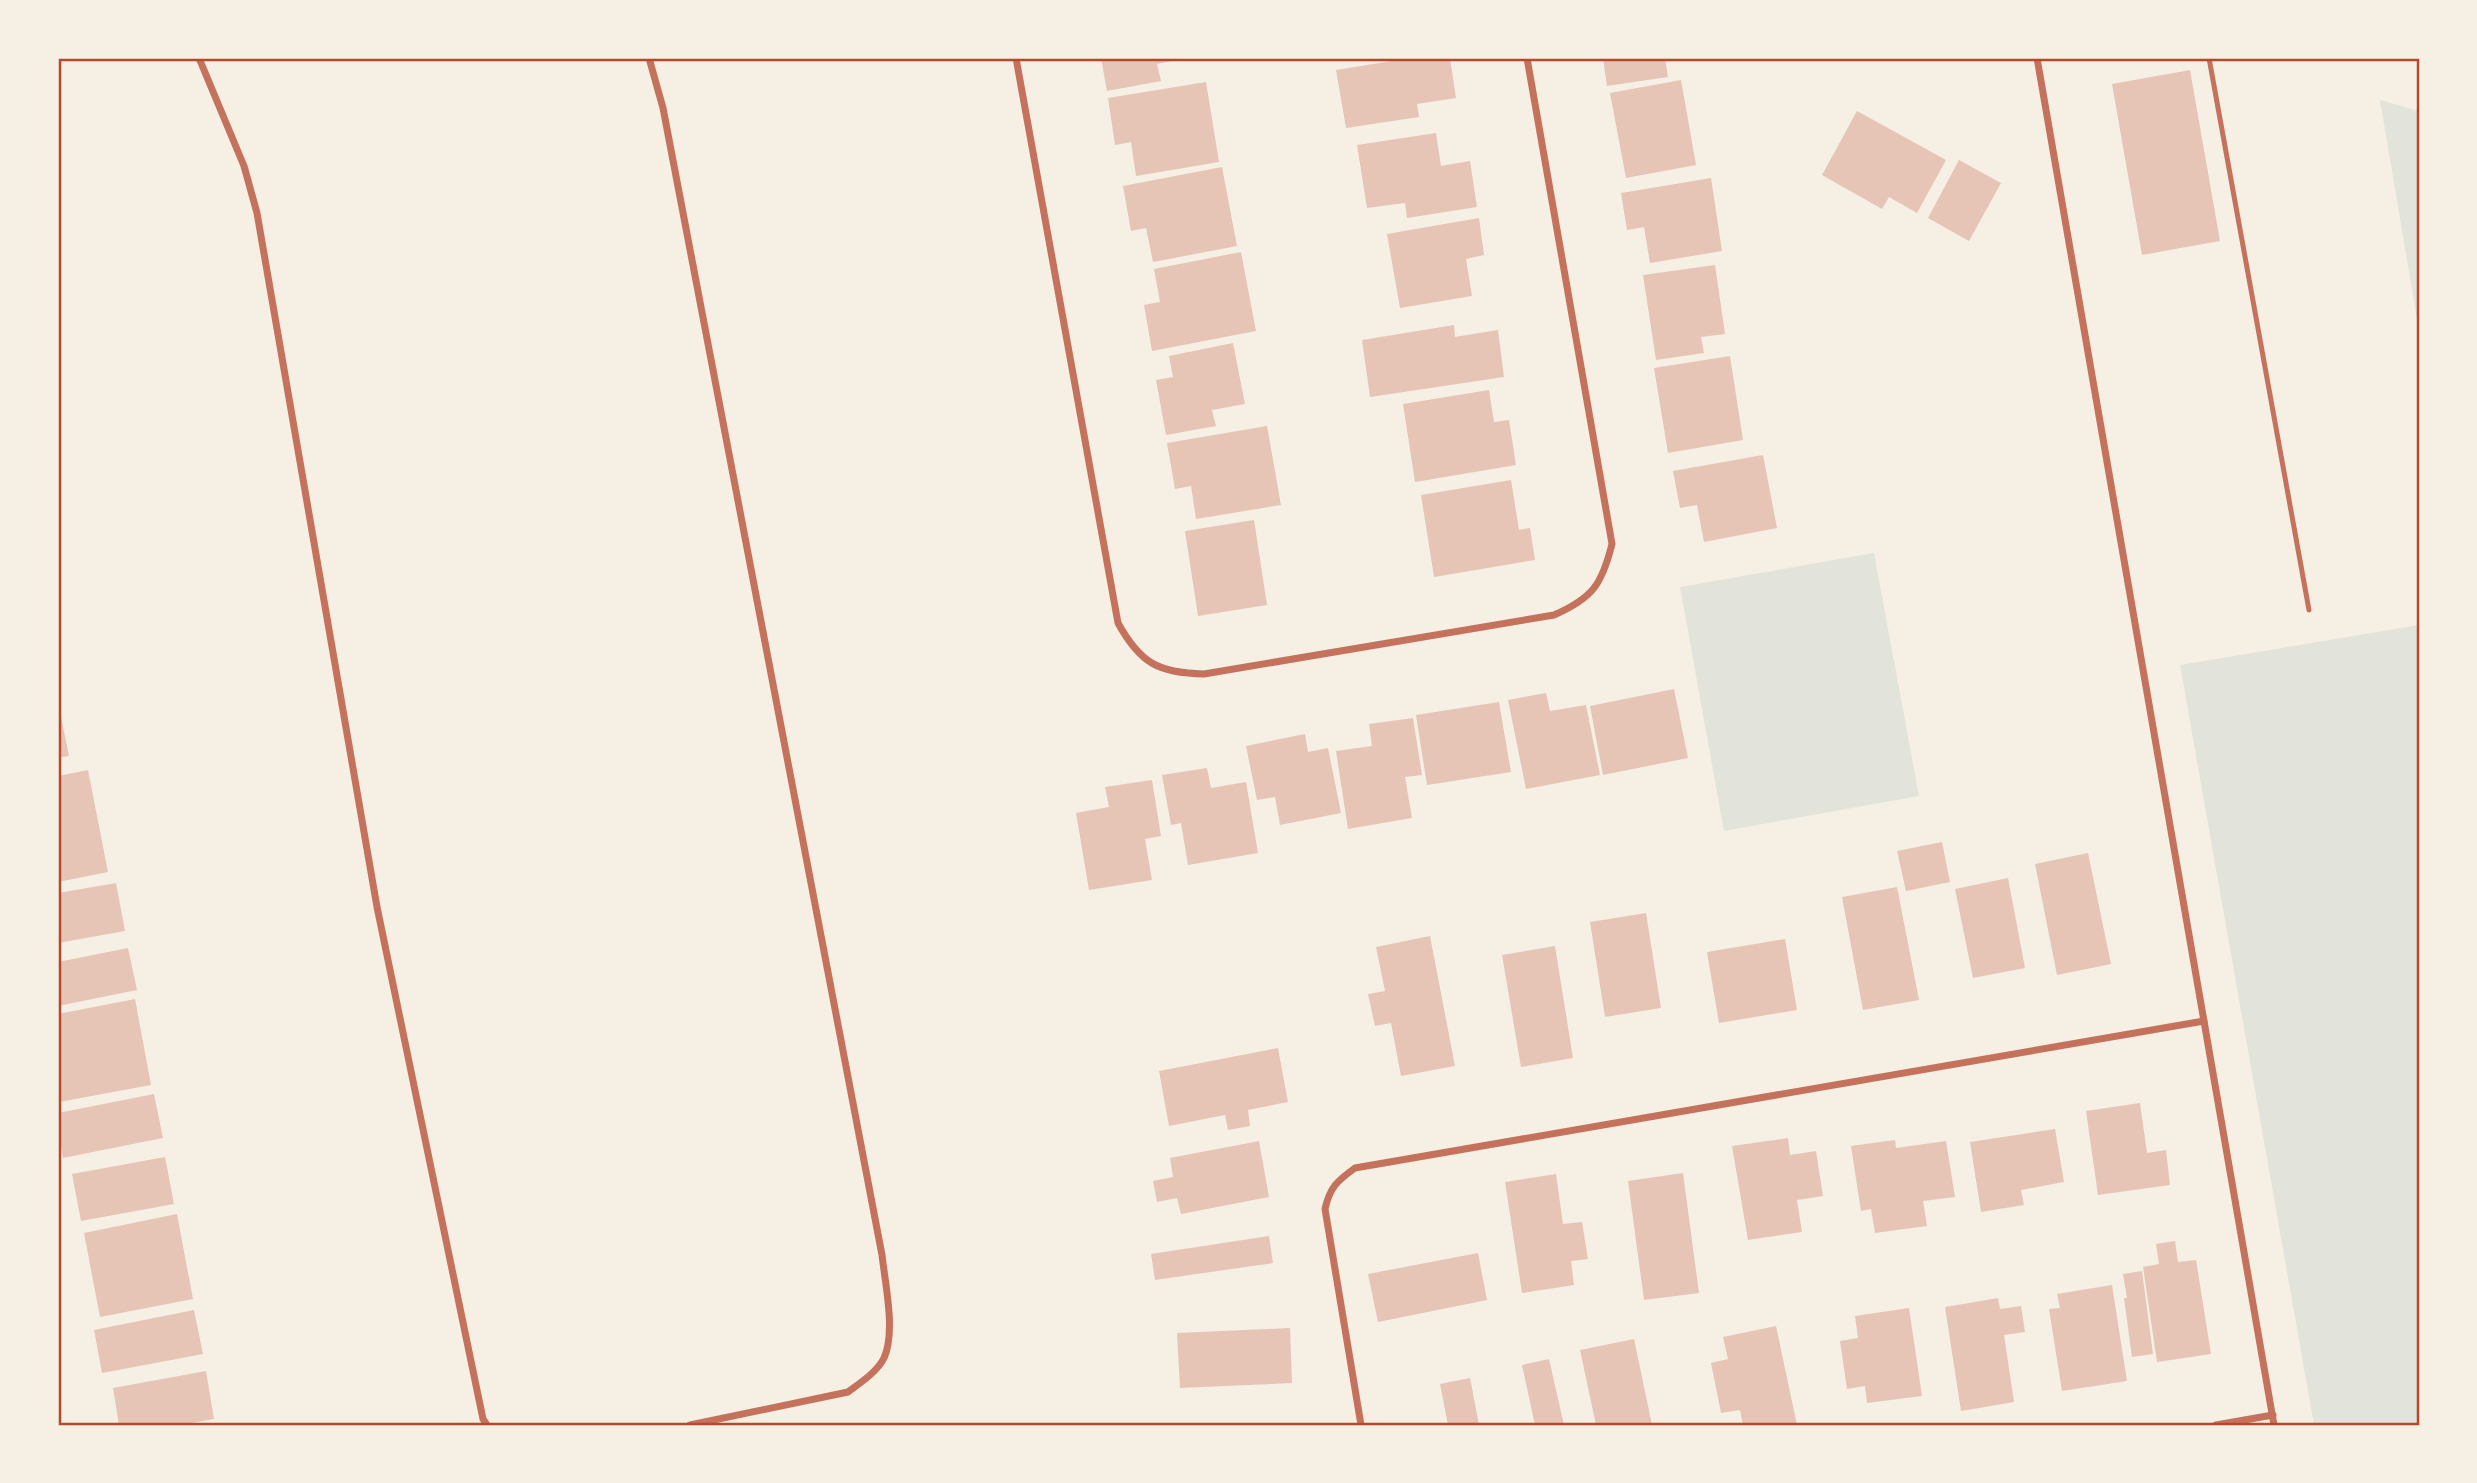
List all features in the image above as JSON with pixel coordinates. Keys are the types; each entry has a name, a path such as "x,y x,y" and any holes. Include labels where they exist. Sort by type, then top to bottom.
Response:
{"street":[{"path":"199,58 244,166 257,213 377,907 485,1422"},
{"path":"649,58 663,108 882,1255 890,1329 884,1358 869,1377 848,1392 690,1425"},
{"path":"1016,58 1118,623 1131,647 1146,660 1178,673 1204,674 1554,615 1576,606 1598,585 1605,571 1612,544 1527,58"},
{"path":"2037,58 2274,1425"},
{"path":"1361,1425 1325,1209 1329,1192 1355,1168 2204,1021"},
{"path":"2216,1425 2273,1415"}],"lane":[{"path":"2218,58 2210,58 2309,610"}],"shaded area":[{"path":"2380,100 2419,111 2419,331"},
{"path":"1874,553 1919,796 1724,831 1680,587"},
{"path":"2419,625 2419,1425 2314,1425 2180,665"}],"building":[{"path":"1101,58 1181,59 1157,64 1161,81 1107,91"},
{"path":"1411,58 1450,58 1456,98 1417,104 1419,117 1346,128 1336,70"},
{"path":"1603,58 1665,58 1668,77 1607,86"},
{"path":"2190,70 2220,241 2142,255 2112,84"},
{"path":"1681,80 1696,165 1626,178 1610,93"},
{"path":"1206,82 1219,162 1136,176 1131,142 1115,145 1108,98"},
{"path":"1857,111 1946,160 1917,213 1889,197 1882,209 1822,175"},
{"path":"1436,133 1441,166 1470,161 1477,207 1407,218 1405,203 1367,208 1357,145"},
{"path":"1959,160 2001,183 1969,241 1928,218"},
{"path":"1222,167 1237,246 1153,262 1146,228 1131,231 1123,186"},
{"path":"1711,178 1722,251 1650,263 1644,227 1627,230 1621,193"},
{"path":"1479,218 1484,255 1466,259 1472,296 1400,308 1387,234"},
{"path":"1241,252 1256,331 1152,351 1144,305 1160,302 1154,269"},
{"path":"1715,265 1725,334 1701,337 1704,353 1656,360 1643,275"},
{"path":"1454,325 1455,337 1498,330 1504,377 1370,397 1362,340"},
{"path":"1233,343 1245,404 1212,410 1216,426 1166,435 1156,380 1173,377 1169,356"},
{"path":"1730,356 1743,440 1668,453 1654,368"},
{"path":"1489,390 1494,422 1509,420 1516,465 1415,482 1403,404"},
{"path":"1267,426 1281,505 1196,519 1191,486 1175,489 1167,443"},
{"path":"1763,455 1777,528 1704,542 1697,505 1680,508 1673,471"},
{"path":"1511,480 1519,530 1530,528 1535,560 1434,577 1421,495"},
{"path":"1254,520 1267,605 1198,616 1185,531"},
{"path":"1674,689 1688,758 1603,775 1590,706"},
{"path":"1546,693 1550,711 1586,705 1600,775 1526,789 1508,700"},
{"path":"58,702 69,756 58,758"},
{"path":"1499,702 1511,772 1427,785 1416,715"},
{"path":"1413,718 1422,775 1405,777 1412,818 1348,829 1336,751 1372,746 1369,724"},
{"path":"1305,734 1308,752 1328,748 1341,813 1280,825 1275,797 1257,800 1246,746"},
{"path":"1207,768 1211,788 1246,782 1258,853 1188,865 1181,823 1171,825 1162,775"},
{"path":"88,770 108,872 58,882 58,776"},
{"path":"1152,780 1161,836 1145,839 1152,880 1089,890 1076,813 1109,807 1105,787"},
{"path":"1942,842 1950,882 1906,891 1897,851"},
{"path":"2088,853 2111,964 2057,975 2035,864"},
{"path":"2008,878 2025,968 1973,978 1955,889"},
{"path":"116,883 125,931 58,943 58,893"},
{"path":"1897,887 1919,1000 1863,1010 1842,897"},
{"path":"1646,913 1661,1008 1605,1017 1590,922"},
{"path":"1430,936 1455,1066 1401,1076 1391,1023 1375,1026 1368,994 1385,991 1376,947"},
{"path":"1785,939 1797,1010 1719,1023 1707,952"},
{"path":"1555,946 1573,1058 1521,1067 1502,955"},
{"path":"128,948 137,990 58,1006 58,962"},
{"path":"135,999 151,1085 59,1102 58,1014"},
{"path":"1278,1048 1288,1102 1248,1110 1250,1126 1228,1130 1225,1115 1169,1126 1159,1071"},
{"path":"154,1094 163,1138 63,1158 58,1113"},
{"path":"2140,1103 2147,1153 2166,1150 2170,1185 2098,1195 2086,1111"},
{"path":"2055,1129 2064,1182 2021,1190 2024,1205 1981,1212 1970,1142"},
{"path":"1788,1138 1790,1155 1816,1151 1823,1196 1797,1200 1802,1232 1748,1240 1732,1146"},
{"path":"1895,1140 1896,1148 1946,1141 1955,1197 1923,1201 1927,1226 1875,1233 1871,1209 1861,1211 1851,1146"},
{"path":"1259,1141 1269,1197 1181,1214 1177,1198 1157,1202 1153,1181 1173,1177 1170,1158"},
{"path":"165,1157 174,1204 81,1221 72,1174"},
{"path":"1683,1173 1699,1293 1644,1300 1628,1181"},
{"path":"1556,1174 1563,1224 1582,1222 1588,1259 1571,1261 1574,1285 1522,1293 1505,1182"},
{"path":"177,1214 193,1299 100,1317 84,1233"},
{"path":"1269,1236 1273,1263 1155,1280 1151,1254"},
{"path":"2175,1241 2178,1262 2196,1260 2211,1354 2157,1362 2143,1267 2159,1264 2156,1244"},
{"path":"1478,1253 1487,1300 1378,1322 1368,1274"},
{"path":"2142,1271 2153,1354 2132,1357 2123,1274"},
{"path":"2112,1285 2127,1381 2062,1391 2049,1309 2060,1308 2057,1294"},
{"path":"1998,1298 2000,1309 2021,1306 2025,1332 2004,1335 2014,1402 1961,1411 1945,1307"},
{"path":"1909,1308 1922,1396 1867,1403 1865,1386 1847,1389 1840,1341 1858,1338 1855,1316"},
{"path":"194,1310 203,1354 102,1373 94,1330"},
{"path":"1776,1326 1797,1425 1743,1425 1740,1410 1721,1413 1711,1363 1728,1359 1723,1337"},
{"path":"1290,1328 1292,1383 1180,1388 1177,1333"},
{"path":"1634,1339 1652,1425 1596,1425 1580,1350"},
{"path":"1549,1359 1564,1425 1535,1425 1522,1365"},
{"path":"206,1371 214,1419 180,1425 119,1425 113,1388"},
{"path":"1470,1378 1479,1425 1448,1425 1440,1384"}]}
